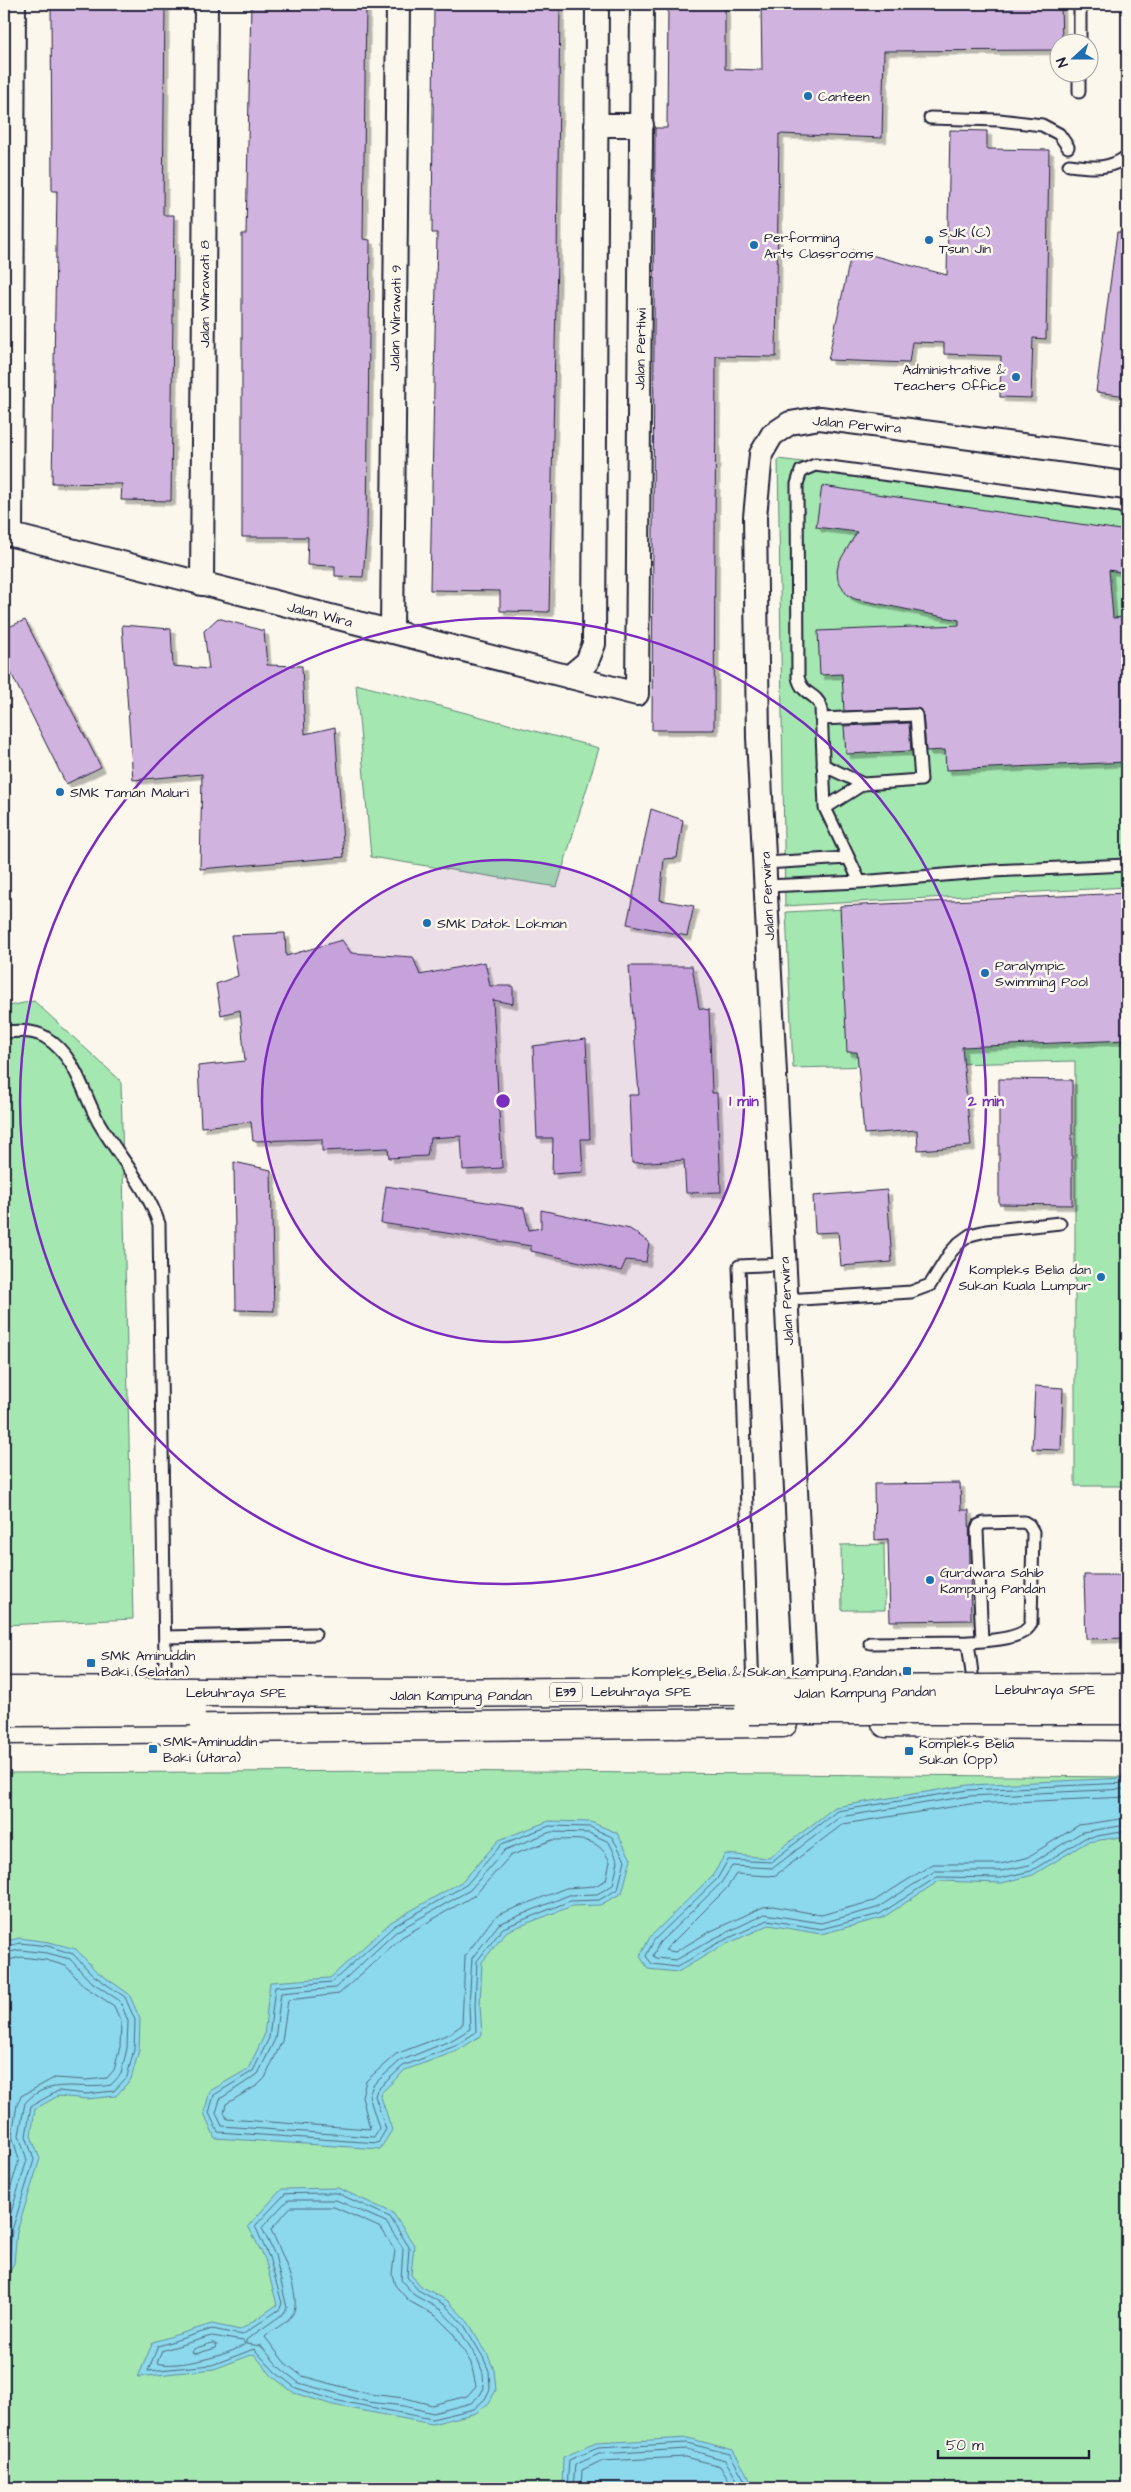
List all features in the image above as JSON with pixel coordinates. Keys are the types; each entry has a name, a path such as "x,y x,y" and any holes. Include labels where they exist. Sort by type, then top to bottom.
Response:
{"main road":[{"name":"Jalan Kampung Pandan","path":"4,1698 807,1694 974,1689 1127,1689"},
{"name":"Lebuhraya SPE","path":"4,1691 437,1693 1127,1689"},
{"name":"Lebuhraya SPE","path":"4,1712 1127,1710"},
{"path":"4,1730 808,1723 1127,1726"}],"street":[{"path":"8,534 14,4"},
{"name":"Jalan Wirawati 8","path":"202,584 206,4"},
{"name":"Jalan Wirawati 9","path":"392,632 398,4"},
{"path":"569,677 587,662 594,644 597,4"},
{"name":"Jalan Pertiwi","path":"637,694 642,4"},
{"path":"596,125 642,125"},
{"name":"Jalan Perwira","path":"808,1723 758,727 755,517 761,454 772,435 790,423 820,418 994,439 1127,459"},
{"name":"Jalan Wira","path":"8,534 637,694"}],"lane":[{"path":"1080,4 1080,32"},
{"path":"1078,82 1078,92"},
{"path":"930,118 999,120 1042,125 1059,134 1068,147"},
{"path":"1069,165 1102,168 1116,164 1127,156"},
{"path":"860,882 825,808 819,701 803,690 798,677 797,484 800,470 815,465 1120,506 1127,510"},
{"path":"821,719 916,715 921,780 863,784 825,808"},
{"path":"823,765 863,784"},
{"path":"765,863 848,858"},
{"path":"766,886 860,882 992,871 1127,865"},
{"path":"4,1032 27,1031 44,1036 67,1056 84,1085 98,1121 153,1206 159,1224 165,1663 152,1697"},
{"path":"786,1300 921,1290 930,1285 950,1252 970,1235 986,1231 1060,1222"},
{"path":"753,1693 738,1266 784,1264"},
{"path":"870,1644 968,1642 982,1641 1023,1635 1029,1630 1033,1532 1029,1525 1024,1522 984,1523 979,1525 977,1530 982,1641"},
{"path":"164,1636 315,1634"},
{"path":"968,1642 974,1689"}],"green space":[{"path":"778,459 1127,501 1127,887 785,906"},
{"path":"356,684 599,748 557,887 371,857"},
{"name":"Kompleks Belia dan Sukan Kuala Lumpur","path":"1127,895 1127,1486 1075,1486 1075,1061 793,1068 786,912"},
{"path":"34,1001 121,1081 133,1619 4,1625 4,1007"},
{"path":"884,1544 885,1610 842,1610 841,1545"},
{"path":"415,1771 1127,1777 1127,2488 4,2488 4,1773"}],"water":[{"path":"1127,1778 1127,1836 1087,1842 1033,1875 1002,1883 939,1881 882,1918 821,1934 769,1925 718,1948 678,1972 648,1969 640,1956 650,1937 713,1875 725,1854 769,1858 835,1807 968,1785"},
{"path":"549,1821 591,1822 617,1833 631,1859 622,1893 600,1905 572,1906 507,1931 482,1962 480,2005 482,2035 457,2051 405,2070 380,2094 392,2130 380,2149 215,2138 204,2113 210,2091 248,2069 264,2036 270,1982 330,1978 391,1922 463,1881 499,1840"},
{"path":"19,1938 49,1942 76,1949 96,1971 129,1994 140,2019 139,2050 131,2079 116,2096 86,2099 58,2096 35,2109 31,2136 40,2159 17,2231 14,2263 4,2282 4,1942"},
{"path":"338,2188 393,2213 414,2245 411,2275 421,2286 448,2301 468,2322 488,2355 494,2370 496,2390 489,2403 476,2413 432,2424 333,2405 294,2393 272,2376 254,2354 214,2369 138,2377 153,2342 212,2324 240,2330 277,2305 265,2259 248,2226 282,2189"},
{"path":"688,2438 733,2450 755,2488 562,2488 563,2457 596,2443"}],"building":[{"path":"51,4 165,4 163,215 174,215 171,501 121,500 122,484 52,483 57,191 52,191"},
{"path":"251,4 366,4 363,239 370,240 367,529 363,577 335,576 335,566 307,565 308,537 242,537 242,234 246,234"},
{"path":"434,4 560,4 557,259 549,612 500,611 500,591 430,590 437,233 432,233"},
{"path":"668,4 725,4 725,69 762,70 761,4 1061,4 1062,32 1048,32 1048,50 884,51 882,138 779,134 776,357 716,356 714,730 652,730 655,128 667,128"},
{"path":"950,130 987,131 987,149 1049,150 1046,339 1033,338 1031,398 1000,397 1001,356 944,354 944,343 912,342 909,363 828,360 852,250 947,275"},
{"path":"1117,232 1127,233 1127,396 1096,392"},
{"path":"822,486 1127,531 1125,573 1109,570 1113,618 1127,617 1127,762 946,770 945,750 926,751 923,714 920,709 844,711 842,674 820,675 818,631 959,625 959,620 855,599 847,595 838,580 837,571 839,562 857,532 816,527"},
{"path":"218,618 264,631 267,665 302,666 305,734 335,727 344,857 200,869 202,774 133,780 122,625 171,629 173,666 209,669 204,631"},
{"path":"25,620 101,767 66,784 4,659 4,629"},
{"path":"909,723 911,751 846,754 844,726"},
{"path":"651,809 683,820 677,858 664,859 660,900 694,906 687,936 627,924"},
{"name":"Paralympic Swimming Pool","path":"1127,893 1127,1040 962,1047 971,1146 918,1150 917,1130 864,1134 857,1052 847,1052 840,906"},
{"path":"285,933 286,956 342,940 351,953 413,957 420,975 485,962 490,986 513,986 513,1004 493,1000 502,1168 463,1170 461,1136 430,1138 427,1156 389,1158 388,1148 322,1151 322,1139 253,1141 251,1122 201,1127 198,1066 245,1061 240,1010 221,1015 216,984 238,976 231,935"},
{"path":"629,966 692,966 699,1008 709,1010 712,1093 717,1093 721,1192 686,1193 684,1160 632,1163 629,1095 639,1095"},
{"path":"586,1039 590,1139 581,1139 583,1172 552,1174 553,1138 537,1138 533,1046"},
{"path":"999,1079 1072,1080 1072,1205 999,1204"},
{"path":"234,1162 271,1170 274,1311 236,1310"},
{"path":"386,1186 524,1208 529,1230 541,1228 541,1210 630,1229 649,1242 646,1262 626,1260 621,1271 531,1251 531,1246 381,1223"},
{"path":"887,1190 892,1262 841,1266 838,1232 815,1233 813,1196"},
{"path":"1035,1386 1063,1388 1061,1450 1032,1449"},
{"name":"Gurdwara Sahib Kampung Pandan","path":"960,1483 961,1510 969,1510 971,1620 890,1621 888,1539 875,1540 874,1484"},
{"path":"1084,1575 1127,1575 1127,1638 1086,1639"}],"place":[{"name":"Canteen","path":"808,96"},
{"name":"S.JK (C) Tsun Jin","path":"929,240"},
{"name":"Performing Arts Classrooms","path":"754,245"},
{"name":"Administrative & Teachers Office","path":"1016,377"},
{"name":"SMK Taman Maluri","path":"60,792"},
{"name":"SMK Datok Lokman","path":"427,923"},
{"name":"Paralympic Swimming Pool","path":"985,973"},
{"name":"Kompleks Belia dan Sukan Kuala Lumpur","path":"1101,1277"},
{"name":"Gurdwara Sahib Kampung Pandan","path":"930,1580"},
{"name":"SMK Aminuddin Baki (Selatan)","path":"91,1663"},
{"name":"Kompleks Belia & Sukan Kampung Pandan","path":"907,1671"},
{"name":"SMK Aminuddin Baki (Utara)","path":"153,1749"},
{"name":"Kompleks Belia Sukan (Opp)","path":"909,1751"}]}
